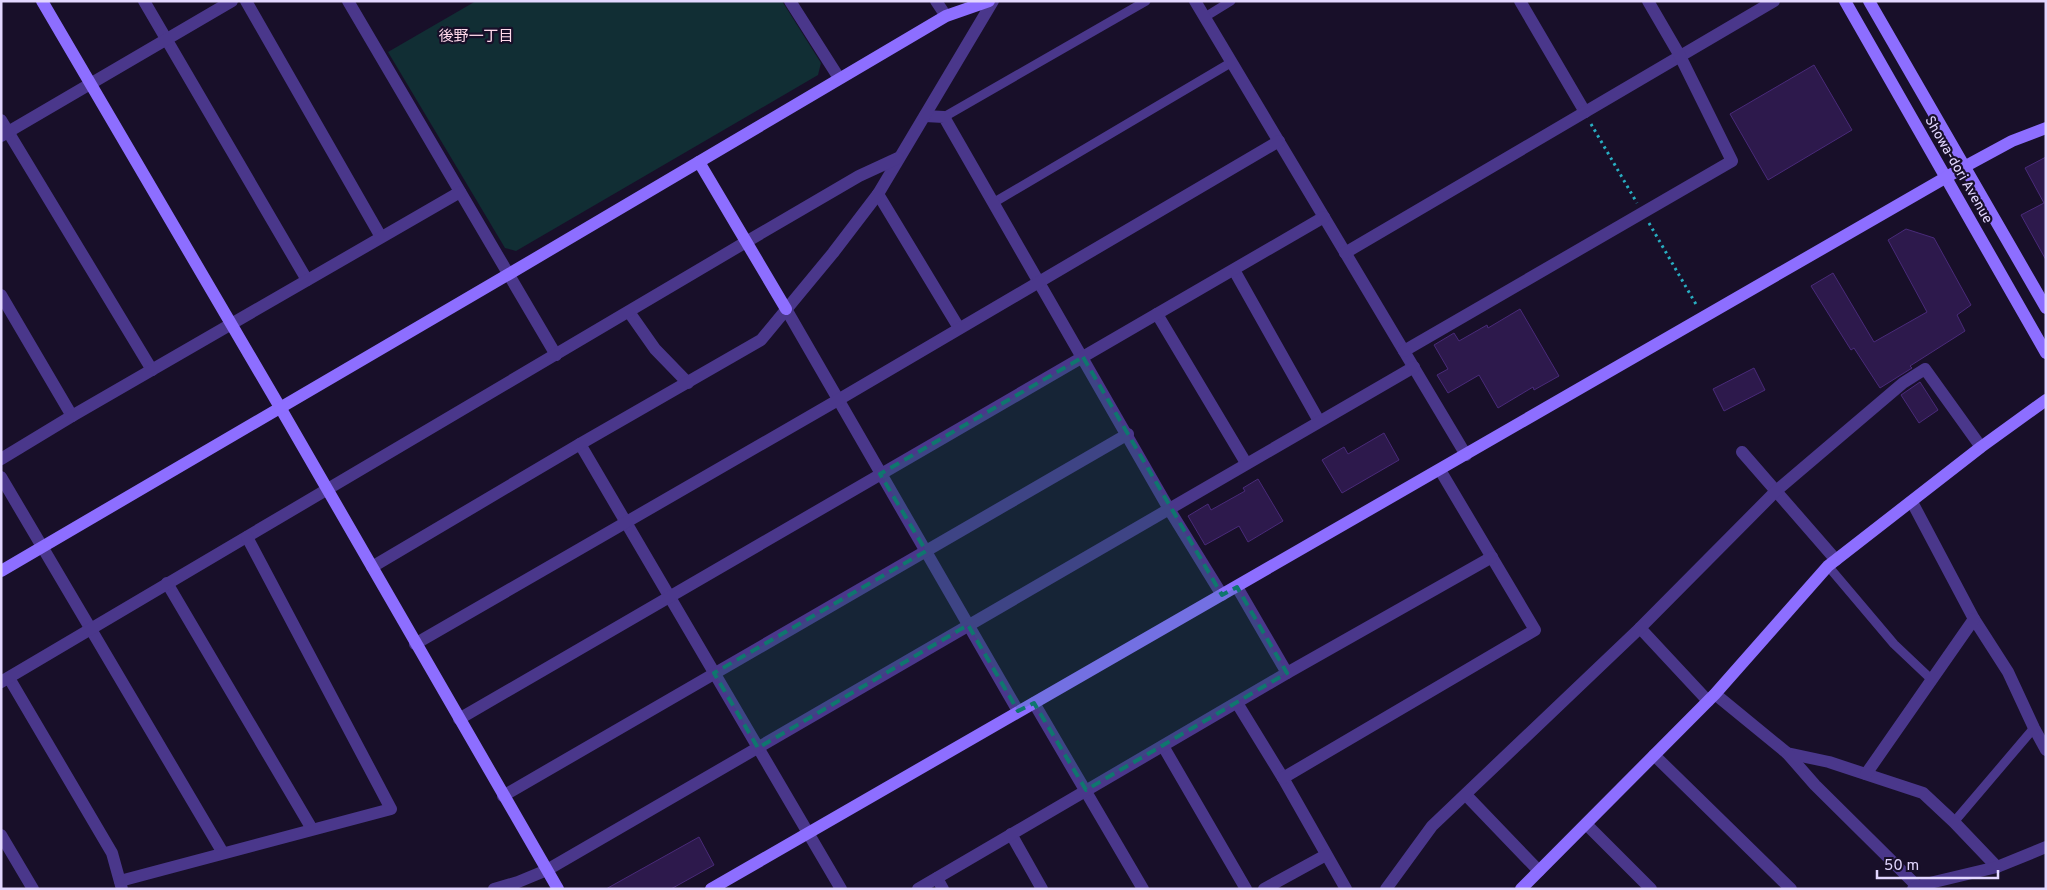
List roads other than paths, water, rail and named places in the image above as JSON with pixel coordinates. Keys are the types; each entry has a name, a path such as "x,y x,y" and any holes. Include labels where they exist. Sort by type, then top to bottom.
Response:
{"street":[{"path":"42,1 281,408 326,490 558,889"},
{"path":"144,1 307,280"},
{"path":"5,134 232,1"},
{"path":"246,1 381,237"},
{"path":"348,1 556,354"},
{"path":"790,1 838,78"},
{"path":"936,1 946,16"},
{"path":"1,571 509,274 838,78 946,16 989,1"},
{"path":"372,567 761,340 833,253 878,194 993,1"},
{"path":"1196,1 1466,455"},
{"path":"1520,1 1585,112"},
{"path":"1404,351 1732,161 1680,56 1648,1"},
{"path":"1345,253 1774,1"},
{"name":"Showa-dori Avenue","path":"1845,1 2046,353"},
{"name":"Showa-dori Avenue","path":"1868,1 2046,308"},
{"path":"925,116 944,118 1128,434 1169,509 1222,595"},
{"path":"1,120 5,134 152,370"},
{"path":"712,889 1964,167 2012,141 2046,128"},
{"path":"415,644 625,521 838,400 1279,141"},
{"path":"247,537 391,809 223,853 121,885 112,853 5,680 746,242 859,176 898,158"},
{"path":"699,162 1018,711"},
{"path":"1,459 460,192"},
{"path":"878,194 958,328"},
{"path":"458,719 1324,218"},
{"path":"1234,270 1319,421"},
{"path":"1,295 72,416"},
{"path":"629,312 655,349 688,383"},
{"path":"1157,314 1246,463"},
{"path":"494,889 547,870 1414,367"},
{"path":"1386,889 1432,826 1640,628 1776,491 1903,383 1925,369 1981,447"},
{"path":"1520,889 1712,698 1832,563 1981,447 2046,400"},
{"path":"503,796 1128,434"},
{"path":"580,444 840,889"},
{"path":"1742,452 1776,491 1832,563"},
{"path":"1283,778 1535,630 1440,470"},
{"path":"1,477 92,628 223,853"},
{"path":"1912,502 1974,619 2008,672 2046,750"},
{"path":"918,889 940,883 1011,834 1287,673 1492,557"},
{"path":"167,583 312,829"},
{"path":"1237,586 1287,673"},
{"path":"1866,774 1974,619"},
{"path":"1640,628 1712,698 1787,753 1815,785 1915,887 1953,884 2046,847"},
{"path":"1034,703 1143,889"},
{"path":"1237,703 1283,778 1346,889"},
{"path":"1163,746 1246,889"},
{"path":"1787,753 1829,762 1923,793 1997,867"},
{"path":"1654,755 1791,889"},
{"path":"1466,795 1539,871"},
{"path":"1586,824 1651,889"},
{"path":"1,834 33,889"},
{"path":"1011,834 1042,889"},
{"path":"1264,889 1326,855"}],"lane":[{"path":"944,118 1146,1"},
{"path":"1205,17 1232,1"},
{"path":"993,203 1232,62"},
{"path":"1832,563 1894,644 1932,680"},
{"path":"1954,822 2034,728"}],"district":[{"name":"後野一丁目","path":"476,37"}]}
